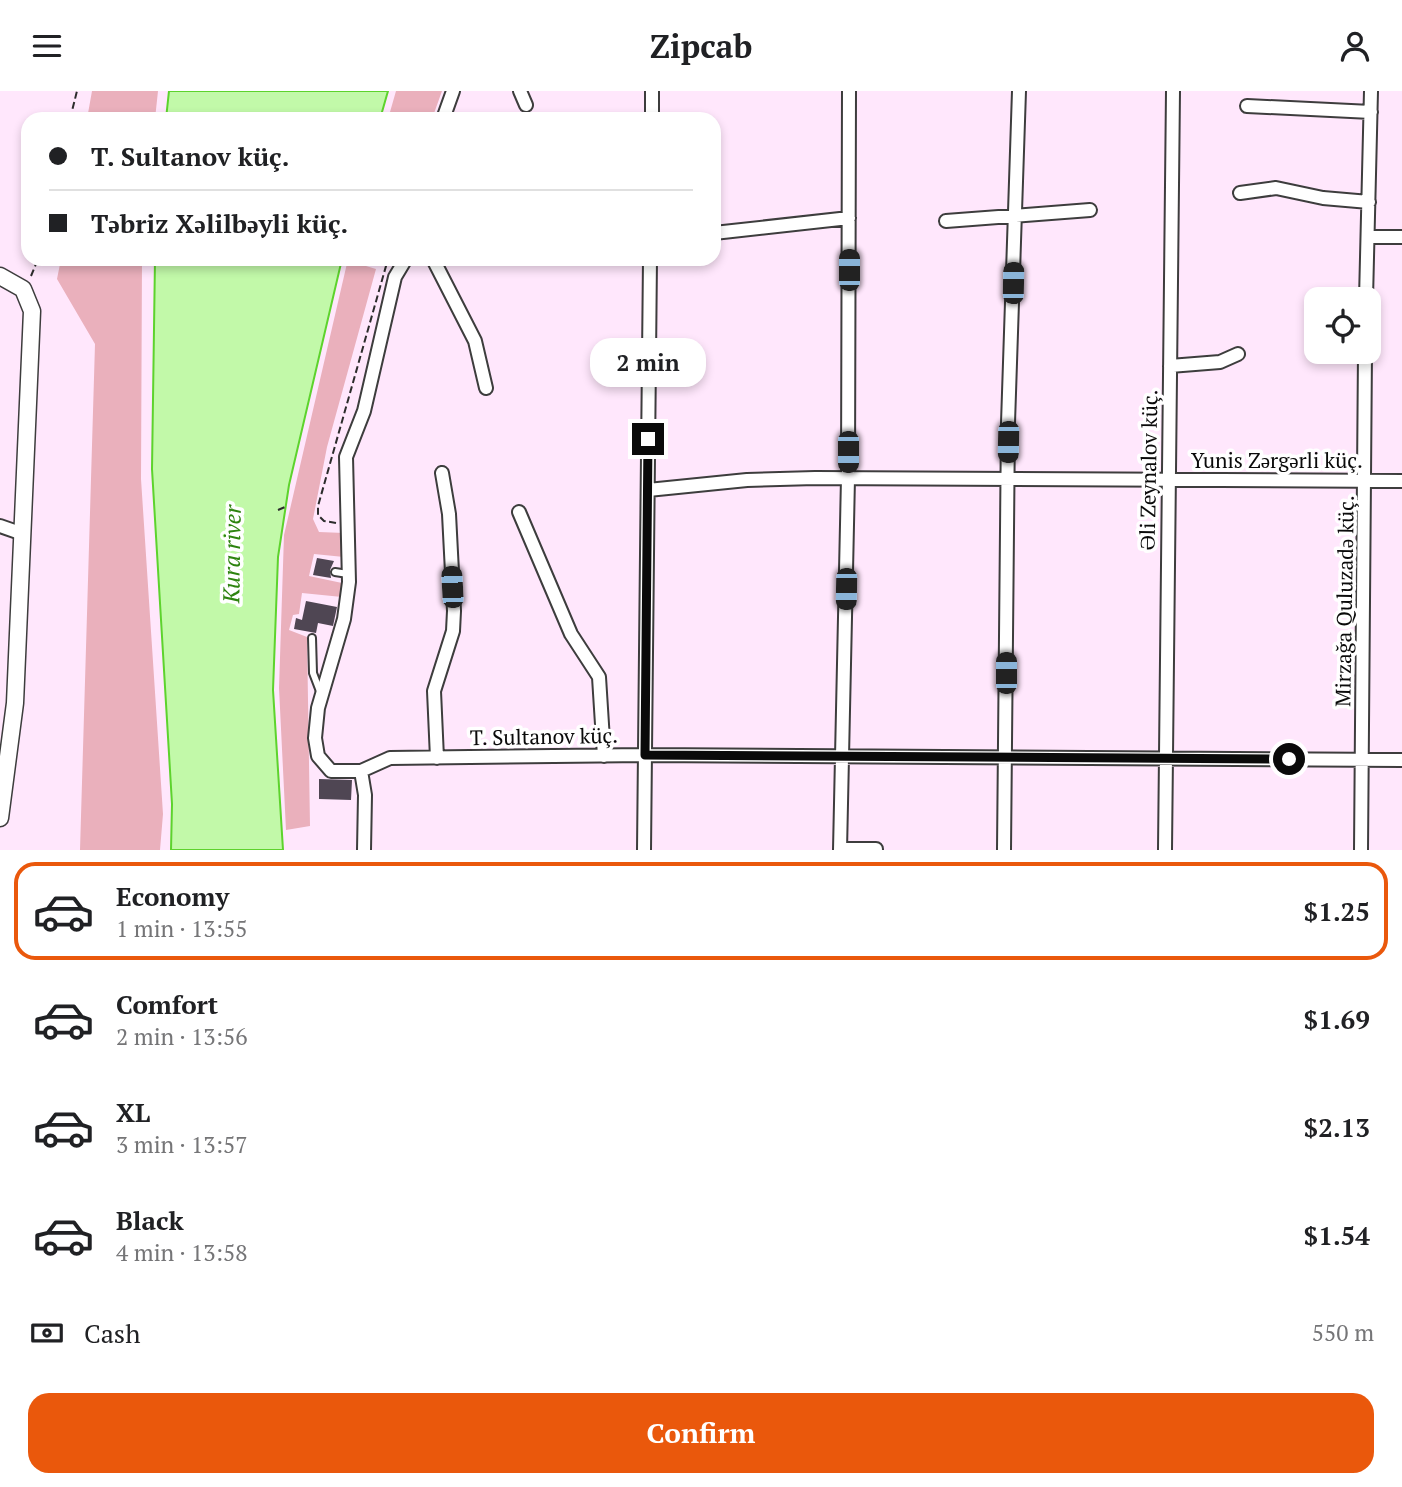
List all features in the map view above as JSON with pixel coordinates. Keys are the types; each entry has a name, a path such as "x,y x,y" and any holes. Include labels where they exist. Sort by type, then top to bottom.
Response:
{"street":[{"path":"446,112 453,91"},
{"path":"520,91 526,105"},
{"path":"652,91 652,112"},
{"path":"849,91 848,478 840,849 876,849"},
{"path":"1004,850 1007,479 1019,91"},
{"name":"Əli Zeynalov küç.","path":"1165,850 1173,91"},
{"path":"1366,287 1371,91"},
{"path":"1247,106 1371,112"},
{"path":"1240,193 1276,188 1323,198 1369,202"},
{"path":"946,221 1090,209"},
{"path":"721,232 849,218"},
{"path":"1368,237 1402,237"},
{"path":"364,850 361,771 331,771 318,756 315,738 321,696 344,619 350,574 345,457 369,391 395,277 402,266"},
{"path":"437,266 475,341 486,388"},
{"path":"644,850 650,266"},
{"path":"0,276 23,289 32,311 15,703 0,818"},
{"path":"1170,366 1220,362 1238,354"},
{"name":"Mirzağa Quluzadə küç.","path":"1361,850 1365,364"},
{"path":"437,758 434,691 453,631 454,611 449,514 442,473"},
{"name":"Yunis Zərgərli küç.","path":"648,490 747,480 848,478 1402,481"},
{"path":"519,512 571,634 599,677 604,756"},
{"path":"0,526 23,534"},
{"name":"T. Sultanov küç.","path":"361,771 390,758 645,755 1402,760"}],"lane":[{"path":"335,572 350,574"},
{"path":"312,638 313,673 321,696"}],"path":[{"path":"72,112 76,91"},
{"path":"23,289 34,266"},
{"path":"348,524 324,521 318,515 318,506 386,266"},
{"path":"278,510 285,507"}],"shaded area":[{"path":"92,91 158,91 156,112 88,112"},
{"path":"396,91 442,91 434,112 390,112"},
{"path":"60,266 142,266 141,479 163,814 160,850 80,850 95,344 57,279"},
{"path":"346,266 376,269 327,447 313,519 319,532 344,533 344,557 314,554 309,576 342,583 342,597 302,593 299,614 293,615 289,630 307,637 310,826 286,830 279,688 284,535"}],"water":[{"path":"169,91 388,91 382,112 167,112"},
{"name":"Kura river","path":"155,266 340,266 289,485 278,557 273,690 283,850 171,850 172,804 152,469"}],"building":[{"path":"317,558 334,561 330,570 331,578 313,575"},
{"path":"306,601 337,607 333,626 318,623 316,633 294,629 296,618 302,620"},
{"path":"319,779 352,780 351,800 319,799"}],"route":[{"path":"648,439 645,755 1289,759"}]}
